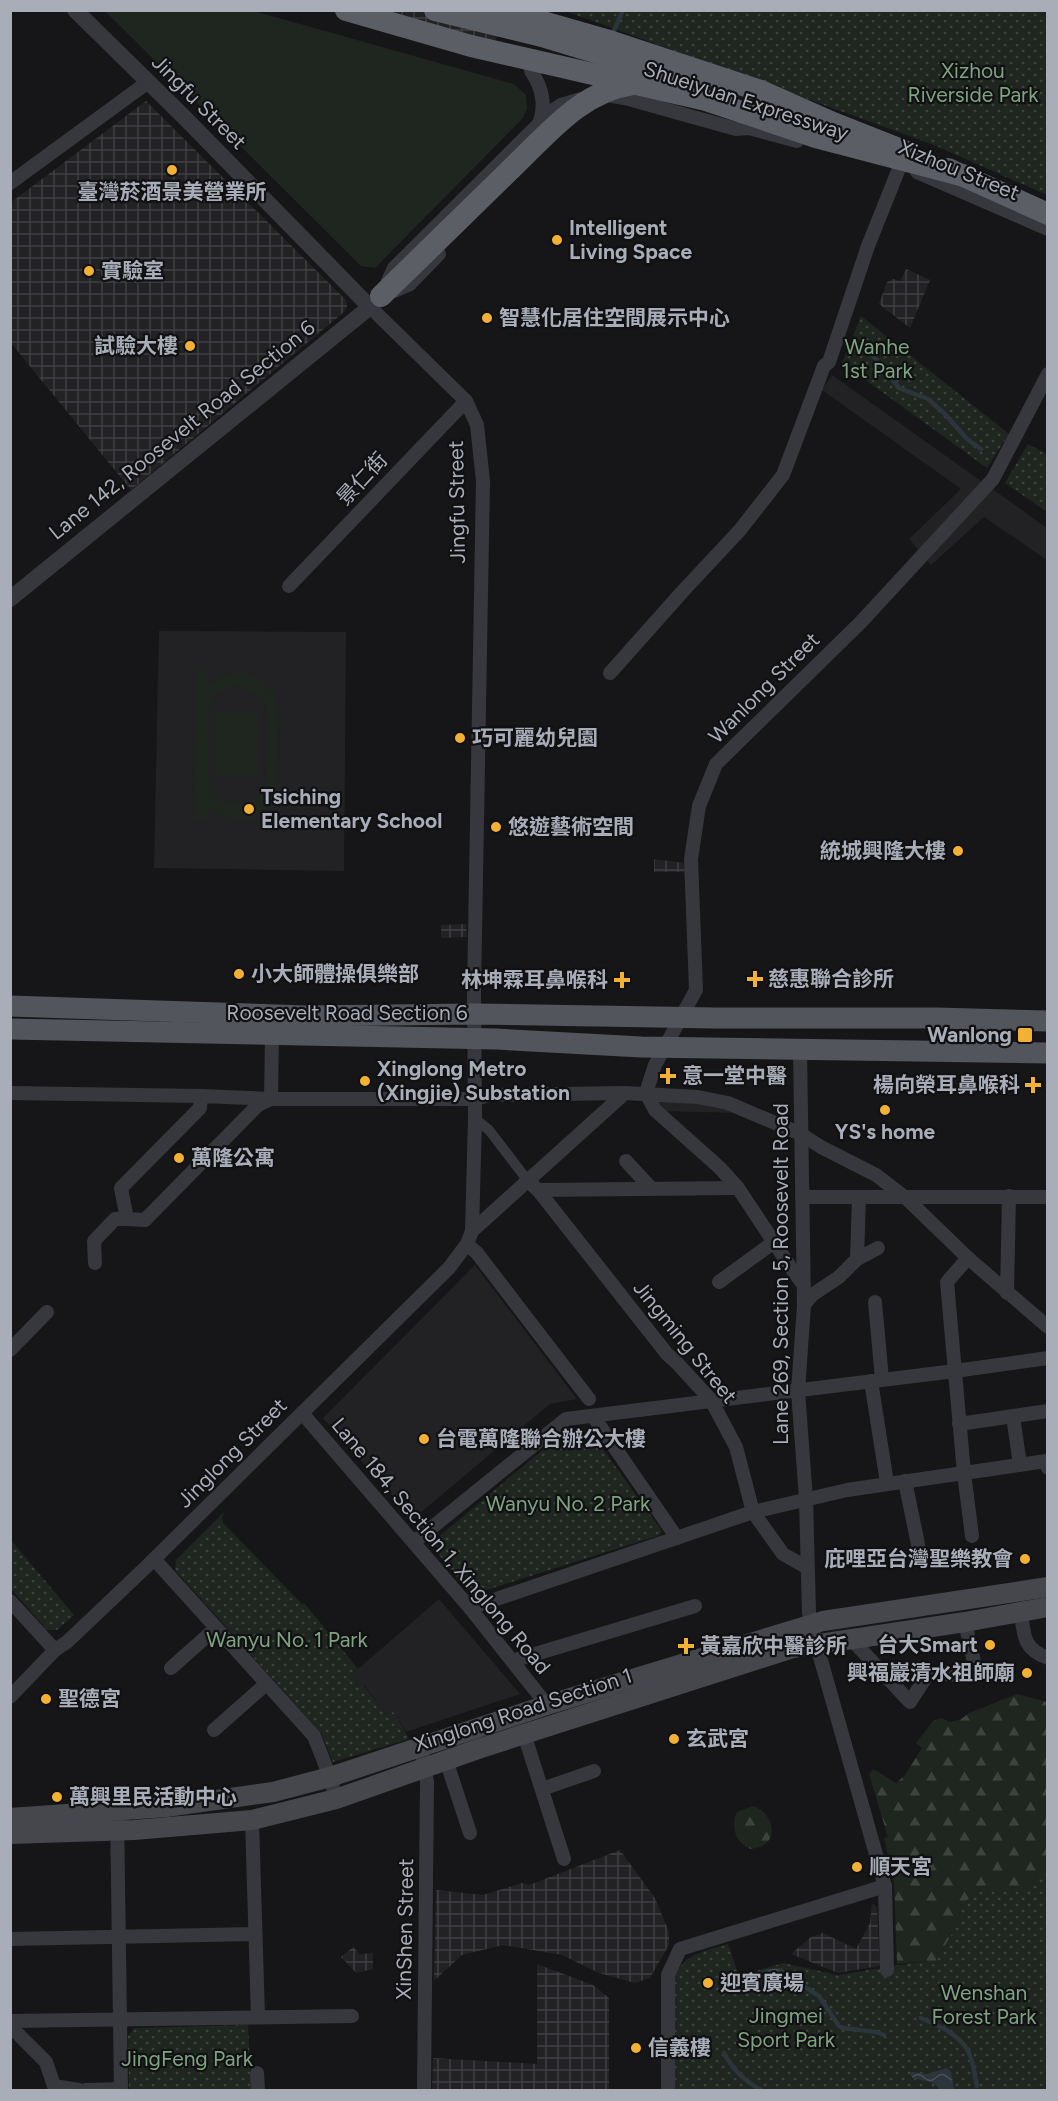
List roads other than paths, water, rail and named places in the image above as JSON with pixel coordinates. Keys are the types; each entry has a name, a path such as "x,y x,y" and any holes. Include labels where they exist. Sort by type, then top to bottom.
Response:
{"highway":[{"path":"346,10 471,46 706,100 816,137 965,176"},
{"name":"Shueiyuan Expressway","path":"435,10 542,36 810,119 1047,216"},
{"name":"Shueiyuan Expressway","path":"501,10 606,40 761,91 832,123 965,176 1047,216"},
{"path":"376,302 564,118 596,95 628,85 656,81 700,84"}],"main road":[{"name":"Roosevelt Road Section 6","path":"10,1006 306,1016 474,1014 1047,1022"},
{"name":"Roosevelt Road Section 6","path":"10,1029 666,1047 1047,1053"},
{"name":"Xinglong Road Section 1","path":"10,1834 117,1821 273,1792 330,1777 789,1630 823,1621 1047,1587"},
{"name":"Xinglong Road Section 1","path":"10,1818 117,1821 252,1820 336,1799 524,1734 793,1648 964,1622 1047,1606"}],"street":[{"name":"Jingfu Street","path":"75,10 376,302 466,401 477,425 483,481 474,1014"},
{"path":"482,10 652,62 682,81 720,114 749,128"},
{"path":"531,71 544,101 539,123"},
{"path":"10,183 148,82"},
{"name":"Lane 142, Roosevelt Road Section 6","path":"376,302 394,268 556,108 588,97 612,94 625,98"},
{"name":"Xizhou Street","path":"625,98 736,129 749,128 900,166 1047,229"},
{"name":"Lane 142, Roosevelt Road Section 6","path":"10,599 376,302 410,284 571,121 589,108 625,98"},
{"path":"610,673 740,530 783,475 824,366 829,362 850,297 900,166"},
{"name":"Wanlong Street","path":"683,1016 696,990 691,859 699,806 716,764 861,622 993,479 1047,374"},
{"name":"景仁街","path":"289,586 466,401"},
{"path":"474,1014 475,1119 470,1238 477,1253 589,1399"},
{"path":"683,1016 655,1065 646,1094 655,1110 720,1168 738,1188 804,1284"},
{"path":"270,1099 272,1036"},
{"name":"Lane 269, Section 5, Roosevelt Road","path":"800,1049 804,1305 798,1391 806,1499"},
{"path":"10,1093 270,1099 474,1099 490,1095 625,1093 698,1097 728,1103 801,1134 821,1147 876,1175 906,1198 1006,1293 1047,1327"},
{"name":"Jinglong Street","path":"11,1695 55,1650 67,1642 154,1559 449,1268 470,1238 533,1185 625,1093"},
{"path":"127,1219 122,1188 200,1108 201,1096"},
{"path":"95,1263 94,1241 115,1219 146,1220 258,1105 270,1099"},
{"path":"475,1119 489,1130 533,1185 738,1188"},
{"path":"626,1161 650,1187"},
{"name":"Jingming Street","path":"533,1185 667,1354 711,1400 736,1447 753,1512 783,1554 806,1567"},
{"path":"1006,1293 1009,1196"},
{"path":"802,1197 1047,1197"},
{"path":"857,1259 859,1197"},
{"path":"719,1282 774,1242"},
{"path":"804,1305 812,1295 839,1277 857,1259 878,1248"},
{"path":"968,1258 947,1282 959,1424 972,1536"},
{"path":"875,1302 877,1380 887,1484"},
{"path":"10,1350 47,1312"},
{"path":"414,1542 566,1419 1047,1358"},
{"path":"959,1424 1047,1411"},
{"name":"Lane 184, Section 1, Xinglong Road","path":"302,1413 470,1608 547,1706"},
{"path":"593,1416 677,1538"},
{"path":"1013,1416 1020,1465"},
{"path":"470,1608 753,1512 806,1499 887,1484 1047,1463"},
{"path":"905,1481 919,1549"},
{"path":"806,1499 806,1567 811,1625 885,1886 887,1970"},
{"path":"154,1559 314,1736 336,1799"},
{"path":"10,1601 55,1650"},
{"path":"512,1661 695,1606"},
{"path":"1021,1612 1026,1644 1035,1654 1047,1658"},
{"path":"852,1640 913,1704 928,1674 977,1676 964,1622"},
{"path":"171,1668 216,1628"},
{"path":"214,1730 266,1684"},
{"path":"524,1734 564,1859"},
{"name":"XinShen Street","path":"421,1748 427,1782 424,2091"},
{"path":"446,1760 470,1833"},
{"path":"542,1789 594,1771"},
{"path":"252,1820 258,2017"},
{"path":"86,2091 121,2090 117,1821"},
{"path":"668,2091 668,1975 680,1949 885,1886"},
{"path":"10,1939 255,1934"},
{"path":"10,2021 352,2016"},
{"path":"10,2026 46,2061 54,2086 79,2091"},
{"path":"257,2073 258,2091"}],"water":[{"path":"781,1968 787,1973 785,1976 765,1976 740,1983 739,1978 768,1969"},
{"path":"947,2068 951,2072 954,2090 940,2090 934,2083 913,2078 910,2074 912,2072 927,2074"}],"waterway":[{"path":"612,35 623,10"},
{"path":"862,342 899,388 928,399 967,439 981,449"},
{"path":"786,1975 819,1996 839,2026 884,2035"},
{"path":"921,2018 944,2029 963,2044 971,2058 977,2086"},
{"path":"724,2053 740,2075 761,2090"}],"place":[{"name":"臺灣菸酒景美營業所","path":"172,170"},
{"name":"Intelligent Living Space","path":"557,240"},
{"name":"實驗室","path":"89,271"},
{"name":"智慧化居住空間展示中心","path":"487,318"},
{"name":"試驗大樓","path":"190,346"},
{"name":"巧可麗幼兒園","path":"460,738"},
{"name":"Tsiching Elementary School","path":"249,809"},
{"name":"悠遊藝術空間","path":"496,827"},
{"name":"統城興隆大樓","path":"958,851"},
{"name":"小大師體操俱樂部","path":"239,974"},
{"name":"慈惠聯合診所","path":"755,979"},
{"name":"林坤霖耳鼻喉科","path":"622,980"},
{"name":"Wanlong","path":"1025,1035"},
{"name":"意一堂中醫","path":"668,1076"},
{"name":"Xinglong Metro (Xingjie) Substation","path":"365,1081"},
{"name":"楊向榮耳鼻喉科","path":"1033,1085"},
{"name":"YS's home","path":"885,1110"},
{"name":"萬隆公寓","path":"179,1158"},
{"name":"台電萬隆聯合辦公大樓","path":"424,1439"},
{"name":"庇哩亞台灣聖樂教會","path":"1025,1559"},
{"name":"台大Smart","path":"990,1645"},
{"name":"黃嘉欣中醫診所","path":"686,1646"},
{"name":"興福巖清水祖師廟","path":"1027,1673"},
{"name":"聖德宮","path":"46,1699"},
{"name":"玄武宮","path":"674,1739"},
{"name":"萬興里民活動中心","path":"57,1797"},
{"name":"順天宮","path":"857,1867"},
{"name":"迎賓廣場","path":"708,1983"},
{"name":"信義樓","path":"636,2048"}],"park label":[{"name":"Xizhou Riverside Park","path":"973,83"},
{"name":"Wanhe 1st Park","path":"877,359"},
{"name":"Wanyu No. 2 Park","path":"568,1504"},
{"name":"Wanyu No. 1 Park","path":"287,1640"},
{"name":"Wenshan Forest Park","path":"984,2005"},
{"name":"Jingmei Sport Park","path":"786,2028"},
{"name":"JingFeng Park","path":"187,2059"}]}
